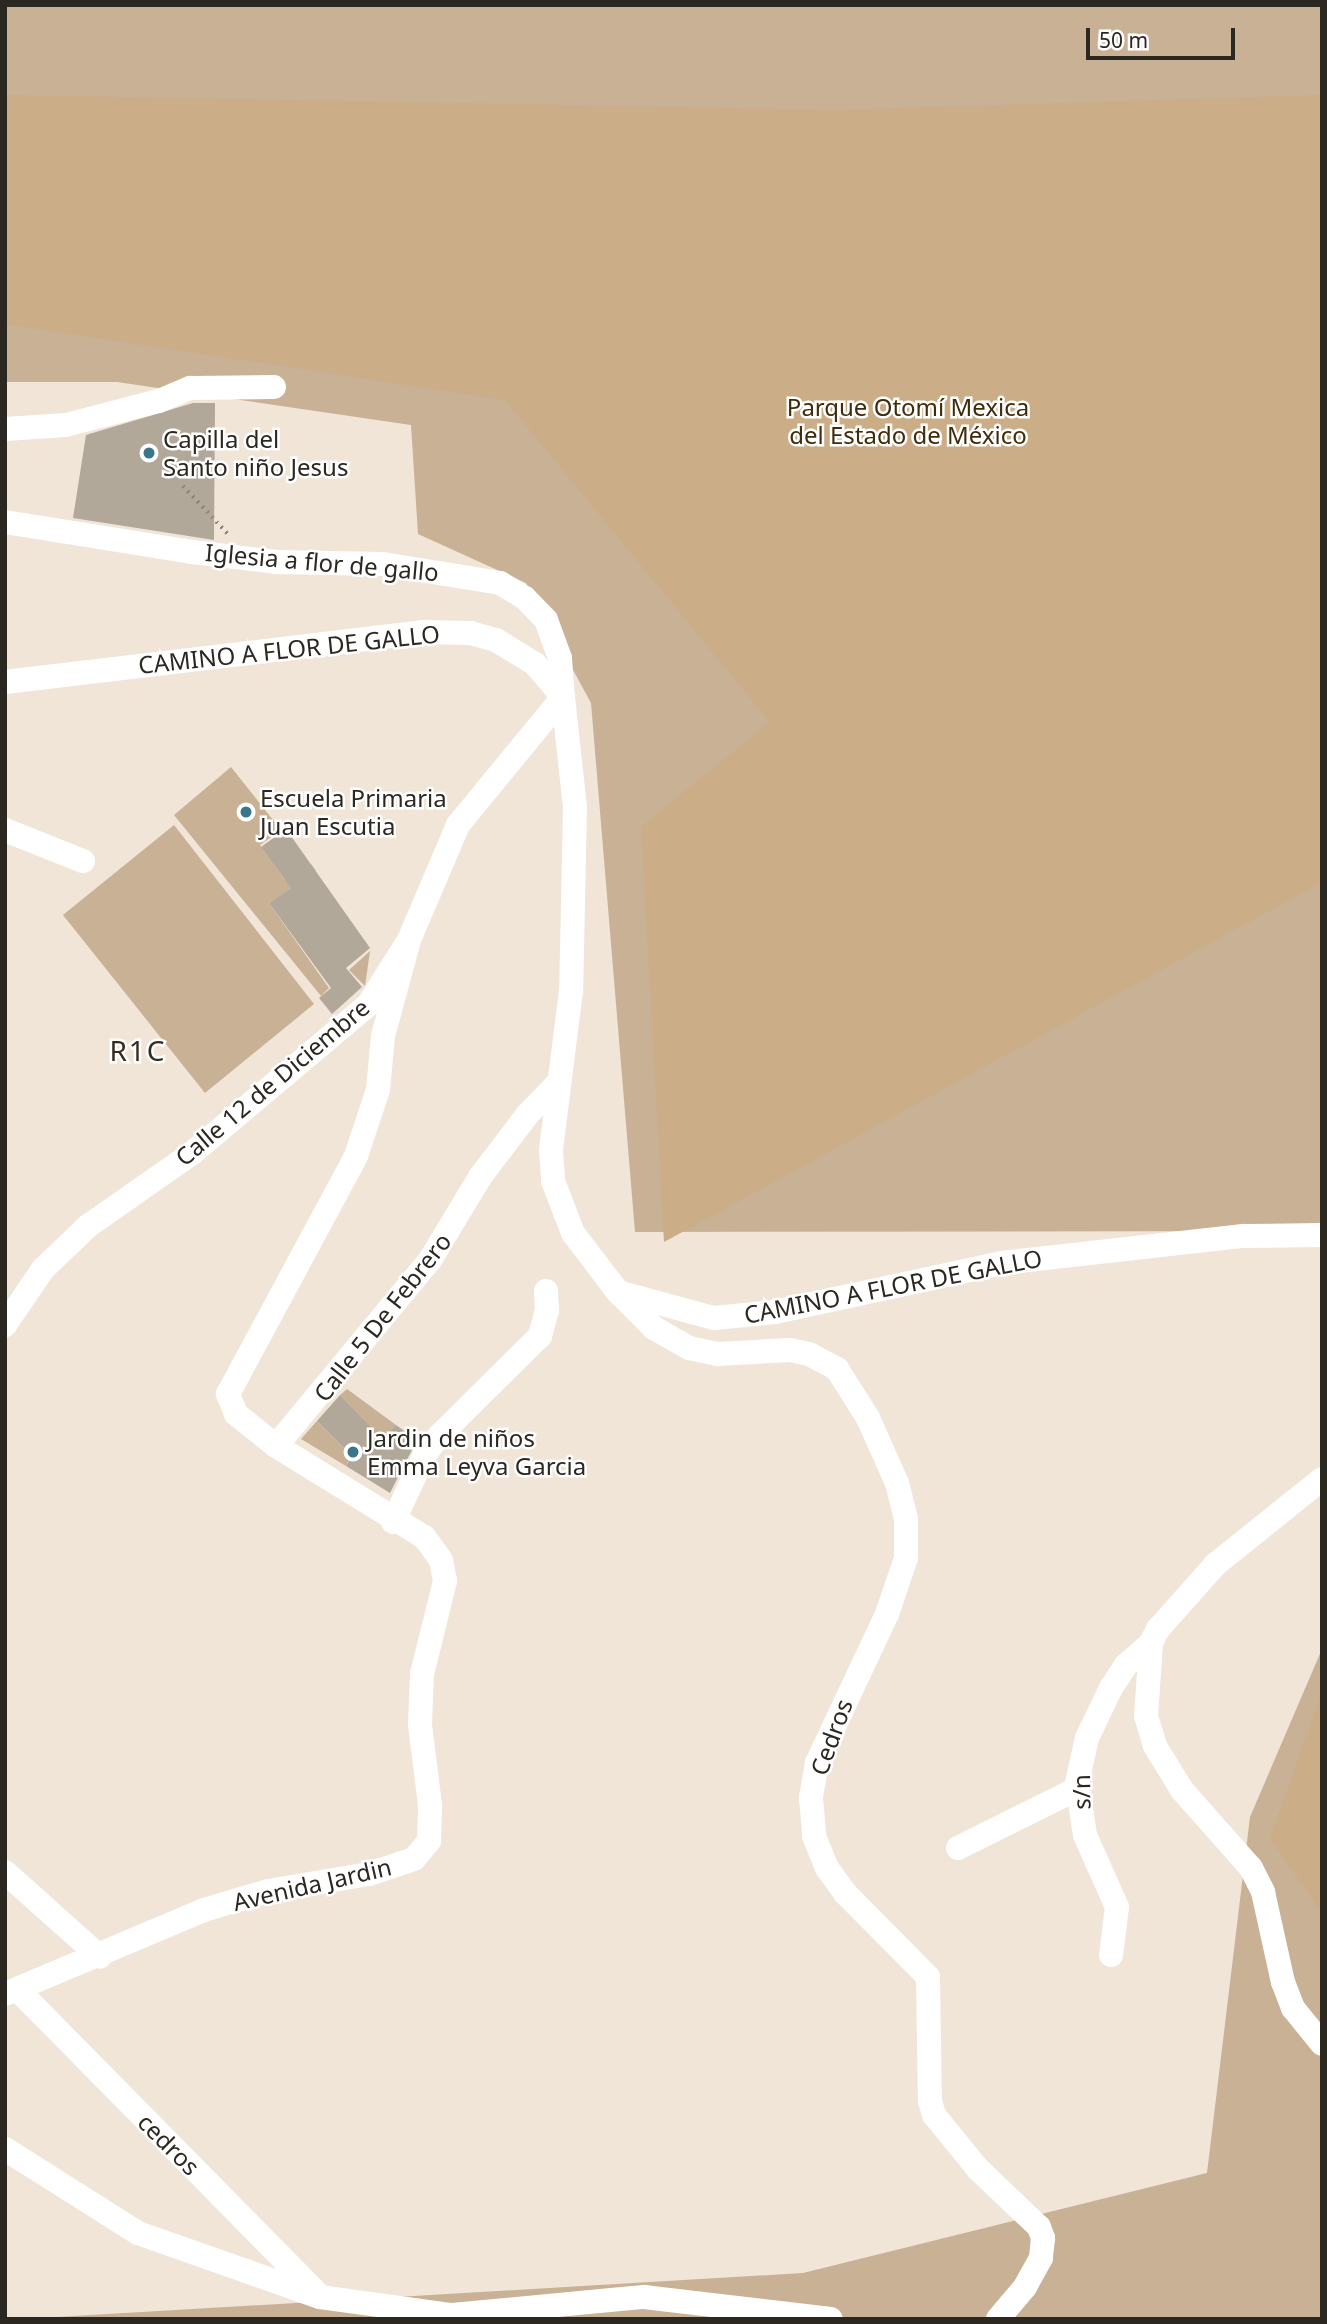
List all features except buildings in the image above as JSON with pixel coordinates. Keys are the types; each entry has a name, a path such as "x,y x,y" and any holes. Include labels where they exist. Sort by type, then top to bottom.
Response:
{"street":[{"path":"5,429 66,425 159,401 190,388 274,387"},
{"name":"Iglesia a flor de gallo","path":"5,522 192,552 278,562 383,564 500,583 525,598 546,620 560,658 564,697"},
{"name":"CAMINO A FLOR DE GALLO","path":"5,682 362,638 458,632 496,640 519,653 564,697"},
{"path":"564,697 575,807 574,925 571,991 551,1150 561,1209 589,1257 618,1292"},
{"name":"Calle 12 de Diciembre","path":"5,1325 43,1269 88,1226 191,1154 368,1005 409,940 458,825 564,697"},
{"path":"5,830 83,861"},
{"name":"Avenida Jardin","path":"12,1992 100,1957 204,1910 268,1891 369,1874 414,1859 424,1850 431,1827 420,1725 422,1674 445,1581 433,1546 276,1446 236,1414 228,1394 317,1232 369,1124 393,989 409,940"},
{"name":"Calle 5 De Febrero","path":"276,1446 430,1261 480,1177 527,1115 558,1083"},
{"name":"CAMINO A FLOR DE GALLO","path":"618,1292 714,1318 775,1312 1000,1264 1242,1236 1322,1235"},
{"path":"393,1522 425,1454 440,1435 540,1336 547,1310 545,1291"},
{"name":"Cedros","path":"618,1292 654,1328 690,1348 718,1354 790,1350 830,1364 854,1392 897,1483 906,1518 906,1558 887,1614 817,1763 811,1798 814,1836 827,1868 845,1893 928,1977 930,2101 934,2115 978,2169 1039,2227 1044,2238 1041,2258 1025,2287 998,2319"},
{"path":"1322,1479 1216,1564 1179,1601 1151,1643 1146,1716 1155,1746 1182,1790 1251,1868 1263,1892 1283,1982 1293,2008 1322,2044"},
{"name":"s/n","path":"1111,1955 1117,1907 1085,1835 1077,1788 1081,1759 1098,1712 1126,1665 1151,1643"},
{"path":"958,1849 1077,1788"},
{"path":"5,1872 100,1957"},
{"name":"cedros","path":"12,1992 320,2297"},
{"path":"5,2149 138,2233 320,2297 452,2315 644,2297 831,2319"}],"path":[{"path":"183,486 226,529 231,543"}],"green space":[{"name":"Parque Otomí Mexica del Estado de México","path":"5,5 1322,5 1322,1231 635,1232 591,703 526,583 418,534 411,425 117,382 5,382"},
{"name":"Parque Otomí Mexica del Estado de México","path":"5,95 838,110 1322,95 1322,882 664,1242 641,827 770,722 505,400 5,324"},
{"path":"231,767 281,830 260,845 285,880 311,864 316,871 269,903 329,988 321,996 174,815"},
{"path":"174,825 314,1004 205,1093 63,915"},
{"path":"370,951 365,986 349,970"},
{"path":"347,1389 396,1425 381,1441 407,1475 357,1444 346,1466 301,1439 317,1421 345,1449 368,1425 340,1395"},
{"path":"1322,1649 1322,2319 23,2319 803,2273 1207,2173 1250,1817"},
{"path":"1322,1692 1322,1913 1270,1838"}],"place":[{"name":"Capilla del Santo niño Jesus","path":"149,453"},
{"name":"Escuela Primaria Juan Escutia","path":"246,812"},
{"name":"Jardin de niños Emma Leyva Garcia","path":"353,1452"}],"district":[{"name":"R1C","path":"138,1050"}]}
